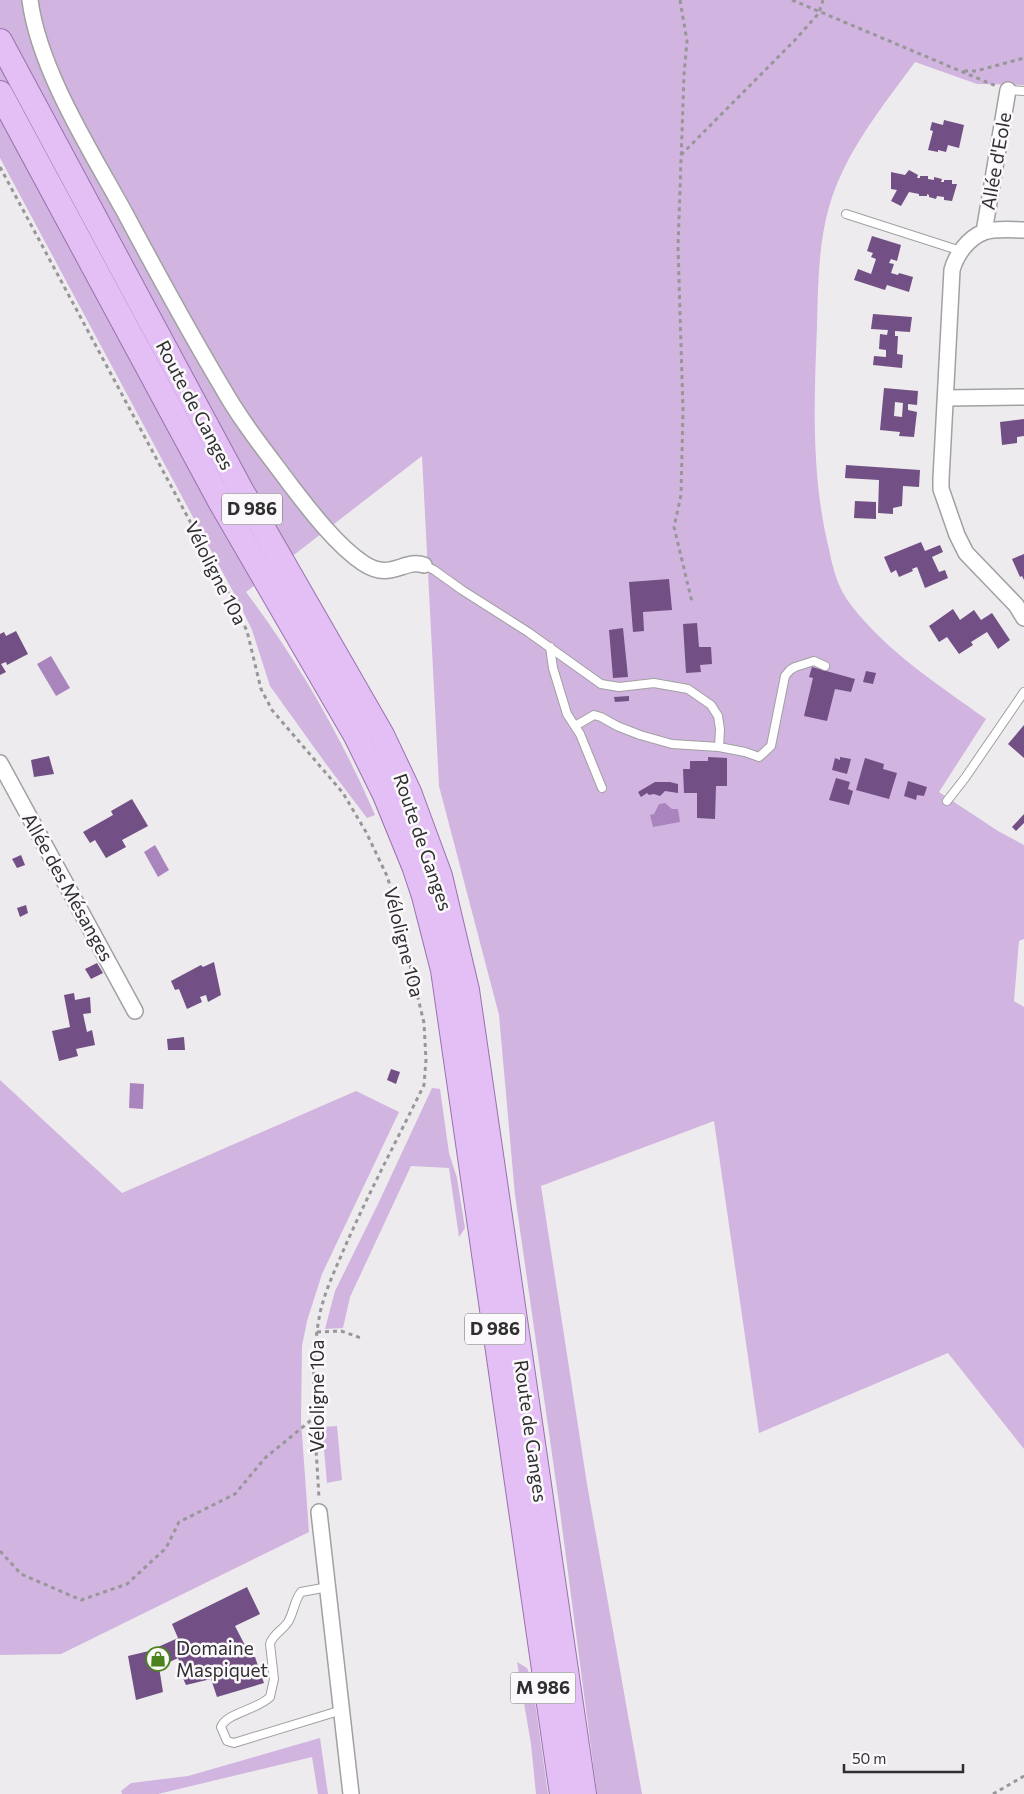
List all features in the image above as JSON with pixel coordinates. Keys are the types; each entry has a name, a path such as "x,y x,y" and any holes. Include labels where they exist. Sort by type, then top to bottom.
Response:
{"main road":[{"name":"Route de Ganges","path":"0,42 240,488 382,735 409,792 440,876 468,998 584,1794"},
{"name":"Route de Ganges","path":"0,93 221,503 356,736 385,794 424,896 445,980 562,1794"},
{"name":"M 986","path":"532,1581 554,1794"}],"street":[{"path":"30,0 41,47 76,124 222,389 259,444 330,532 362,563 374,570 386,572 415,564 424,565"},
{"name":"Allée d'Eole","path":"984,232 1008,90"},
{"path":"1024,230 984,232 974,238 955,259 952,270 941,489 957,535 966,553 1016,605 1024,618"},
{"path":"946,398 1024,397"},
{"name":"Allée des Mésanges","path":"0,763 135,1012"},
{"path":"319,1512 351,1794"}],"lane":[{"path":"1008,90 1024,91"},
{"path":"846,214 961,251"},
{"path":"424,565 550,647 601,684 619,687 654,683 688,689 711,705 718,716 720,729 719,746"},
{"path":"550,647 553,668 567,714 575,726 602,788"},
{"path":"575,726 594,716 601,717 640,735 672,744 719,746 759,757 771,746 784,683 790,670 801,664 806,665 814,661 825,666"},
{"path":"947,801 1024,692"},
{"path":"328,1587 300,1592 295,1600 293,1612 288,1623 271,1639 274,1679 270,1697 253,1708 229,1718 223,1722 221,1727 227,1741 234,1743 342,1710"}],"path":[{"path":"680,0 687,41 684,75 678,247 683,410 681,495 674,527 692,602"},
{"path":"792,0 819,13 886,38 1008,90"},
{"path":"681,155 794,41 819,13 823,0"},
{"path":"962,71 976,71 1024,58"},
{"name":"Véloligne 10a","path":"0,167 230,596 247,631 262,689 272,710 344,794 366,832 387,876 394,898 424,1023 426,1060 424,1086 353,1229 331,1280 320,1312 314,1362 319,1512"},
{"path":"318,1332 341,1331 361,1338"},
{"path":"0,1551 21,1574 81,1600 127,1584 166,1548 179,1522 235,1494 265,1458 315,1417"},
{"path":"993,1794 1024,1776"}],"shaded area":[{"path":"0,0 1024,0 1024,85 977,84 915,62 866,131 845,167 836,187 825,222 819,267 815,439 823,522 839,586 865,622 897,653 986,719 939,792 998,831 1024,845 1024,939 1019,941 1014,1001 1024,1007 1024,1449 948,1353 759,1433 714,1121 541,1186 587,1484 642,1794 597,1794 558,1496 515,1195 499,1015 439,786 422,456 246,592 301,672 333,728 375,815 367,818 270,686 252,630 237,599 0,158"},
{"path":"51,656 70,688 56,696 37,664"},
{"path":"665,803 672,809 678,809 680,822 653,827 650,815 654,814 659,804"},
{"path":"155,845 169,870 158,877 144,852"},
{"path":"0,1080 122,1193 356,1091 399,1112 322,1274 307,1321 302,1346 301,1420 309,1532 61,1654 0,1655"},
{"path":"130,1083 144,1084 143,1109 129,1108"},
{"path":"432,1088 440,1089 449,1153 457,1178 465,1228 459,1237 449,1168 411,1166 350,1297 343,1328 325,1329 335,1291"},
{"path":"337,1426 342,1480 327,1483 322,1427"},
{"path":"517,1662 527,1668 532,1680 548,1794 536,1794 531,1744"},
{"path":"320,1738 328,1794 318,1794 312,1757 158,1794 122,1794 121,1791 131,1783 188,1776"}],"building":[{"path":"944,120 964,125 959,148 948,145 946,152 928,150 933,131 930,130 932,122 943,125"},
{"path":"909,170 918,175 917,178 928,176 928,179 934,180 934,177 942,179 941,182 952,180 952,184 957,184 952,201 944,200 944,197 937,196 936,199 929,197 927,194 927,196 919,196 919,194 909,192 901,206 891,201 897,190 891,189 891,172 905,175"},
{"path":"872,236 901,245 897,261 891,259 889,263 894,264 891,273 913,277 909,292 887,285 885,290 854,280 858,269 871,274 876,259 871,257 873,253 867,251"},
{"path":"873,314 912,317 910,332 895,331 895,336 898,336 897,354 903,355 902,368 873,365 874,356 886,357 886,350 879,349 880,334 887,335 888,330 871,329"},
{"path":"884,388 918,391 917,405 908,404 908,410 917,412 914,437 899,436 900,432 880,430","holes":["895,402 903,403 902,417 894,416"]},
{"path":"1024,419 1024,436 1017,437 1017,443 1002,445 1000,422"},
{"path":"846,465 920,470 919,487 903,486 902,506 893,508 893,514 878,513 879,480 845,478"},
{"path":"855,501 876,502 876,519 854,518"},
{"path":"921,542 925,551 940,545 943,552 932,557 939,572 945,570 948,578 925,588 917,567 912,569 913,571 899,577 896,570 891,573 884,557"},
{"path":"1024,554 1024,580 1022,576 1020,577 1012,559"},
{"path":"669,579 672,610 643,612 644,631 633,632 629,582"},
{"path":"953,609 960,620 974,610 981,620 992,613 1010,640 998,649 987,632 971,642 973,645 959,654 947,637 939,642 929,626"},
{"path":"697,623 699,647 711,647 712,664 700,665 701,672 686,673 683,624"},
{"path":"623,628 628,677 613,678 609,630"},
{"path":"16,631 28,654 7,665 6,662 1,664 6,672 0,675 0,634 4,632 6,636"},
{"path":"812,667 855,679 851,692 835,689 827,721 804,716 813,678 809,677"},
{"path":"866,671 876,673 873,684 863,682"},
{"path":"629,696 629,701 615,702 614,697"},
{"path":"1024,725 1024,758 1008,744"},
{"path":"49,756 54,774 34,777 31,760"},
{"path":"708,757 727,758 727,786 716,786 715,819 697,818 697,793 684,793 683,769 690,769 690,761 708,761"},
{"path":"840,757 851,759 847,774 832,770 835,758 840,760"},
{"path":"865,758 884,764 883,769 897,773 889,799 856,790"},
{"path":"836,778 850,782 848,789 853,791 849,805 829,800"},
{"path":"908,781 927,787 924,796 917,795 916,800 904,796"},
{"path":"655,782 678,784 678,793 665,791 660,796 647,793 641,797 638,792"},
{"path":"132,799 148,826 122,840 126,847 106,858 95,840 90,843 83,832 113,815 111,811"},
{"path":"1024,814 1024,823 1016,831 1012,827"},
{"path":"21,855 25,865 17,868 12,859"},
{"path":"26,905 28,913 20,917 17,908"},
{"path":"214,962 221,995 208,1002 206,995 200,997 202,1002 187,1009 179,989 175,990 171,981 201,965 203,967"},
{"path":"97,963 103,973 91,979 85,969"},
{"path":"74,993 75,1000 90,997 91,1013 83,1014 87,1032 92,1030 95,1045 76,1049 78,1056 59,1061 52,1031 70,1027 64,995"},
{"path":"184,1037 185,1050 168,1050 167,1039"},
{"path":"391,1069 400,1072 396,1084 387,1080"},
{"path":"247,1587 260,1614 235,1626 251,1657 255,1657 264,1683 217,1697 211,1679 186,1685 177,1665 180,1663 178,1658 159,1667 163,1692 136,1700 128,1656 149,1651 178,1638 172,1624"}],"place":[{"name":"Domaine Maspiquet","path":"158,1659"}]}
